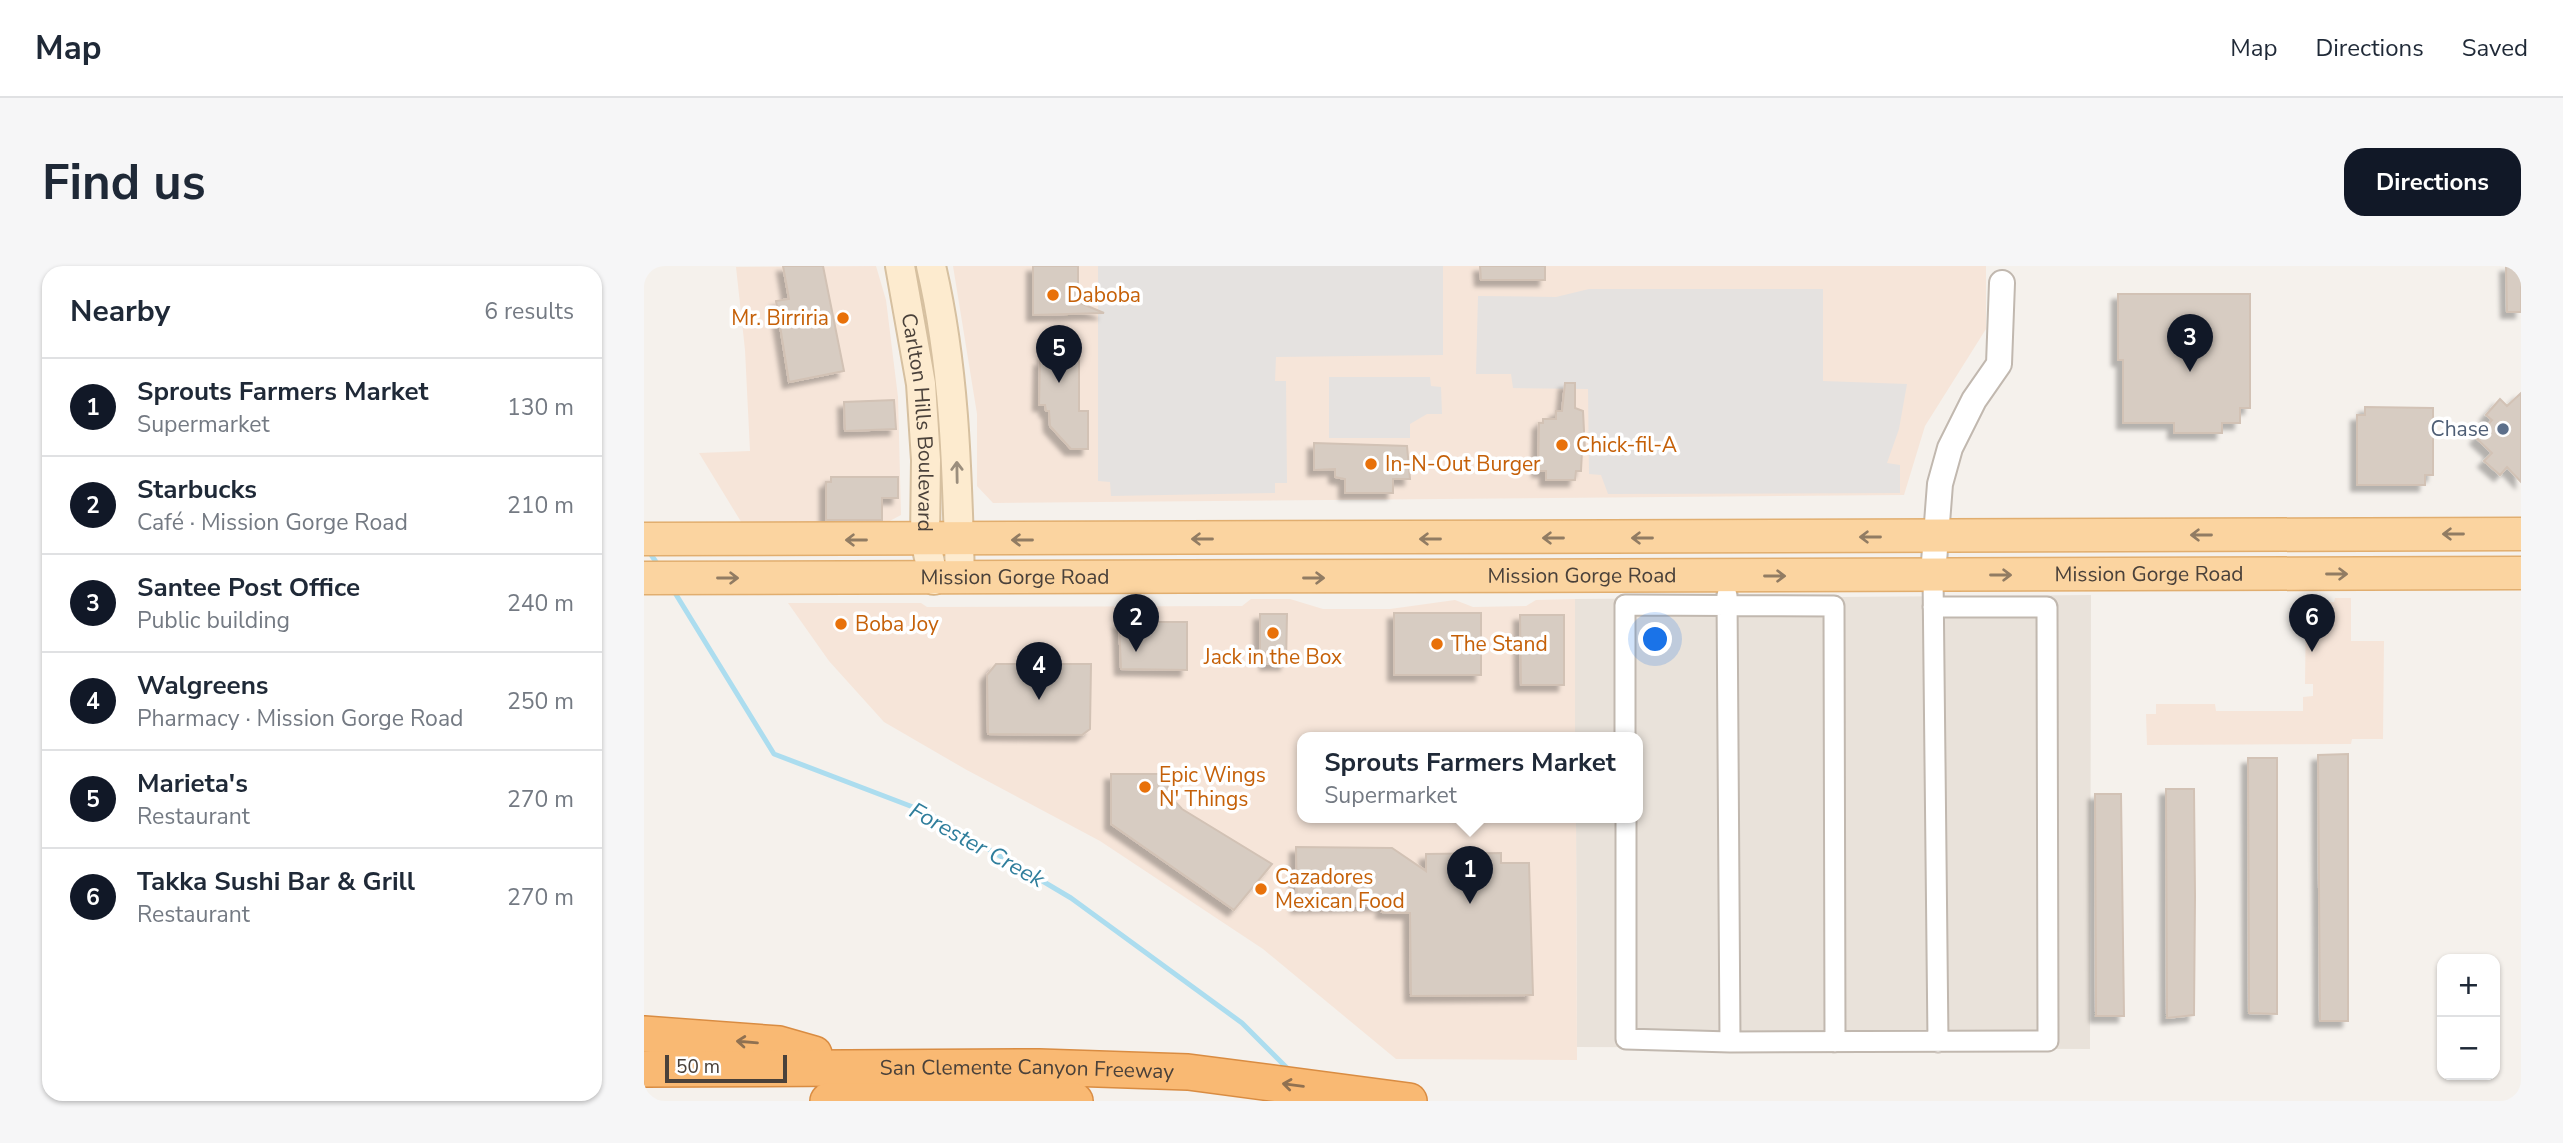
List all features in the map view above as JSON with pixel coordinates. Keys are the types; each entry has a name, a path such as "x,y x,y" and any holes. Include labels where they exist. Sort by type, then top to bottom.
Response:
{"highway":[{"path":"644,1034 779,1044 861,1067"},
{"name":"San Clemente Canyon Freeway","path":"644,1069 861,1067 1188,1072 1409,1101"},
{"name":"San Clemente Canyon Freeway","path":"828,1101 1075,1101"}],"main road":[{"name":"Carlton Hills Boulevard","path":"900,266 921,384 926,460 925,540 947,579"},
{"name":"Carlton Hills Boulevard","path":"931,266 943,316 957,432 959,540 947,579"},
{"name":"Mission Gorge Road","path":"644,539 2521,534"},
{"name":"Mission Gorge Road","path":"644,578 947,579 1727,592 1933,575 2521,573"}],"street":[{"path":"1938,1042 1933,575 1940,484 1950,448 1974,400 1999,364 2002,274"},
{"path":"1625,732 1625,605 1727,592 1834,606 1835,1042"},
{"path":"1727,592 1730,1042"},
{"path":"1626,823 1626,1039 1730,1042 2048,1041 2047,607 1933,607"}],"shaded area":[{"path":"876,266 886,300 898,397 901,515 884,524 743,525 699,453 750,451 745,350 736,267"},
{"path":"953,266 1986,266 1986,329 1925,426 1904,495 993,503 977,486 977,414"},
{"path":"1098,266 1443,266 1443,355 1276,357 1275,381 1286,381 1287,483 1275,483 1275,493 1111,496 1110,482 1098,481"},
{"path":"1589,289 1823,289 1823,381 1907,384 1899,429 1887,463 1900,465 1900,493 1608,494 1601,475 1589,474 1588,389 1513,388 1511,374 1476,374 1478,296 1556,297"},
{"path":"1329,377 1430,377 1431,386 1441,387 1442,414 1427,414 1410,424 1410,438 1329,438"},
{"path":"2091,595 2090,1049 1577,1047 1576,823 1643,823 1643,732 1575,732 1575,599"},
{"path":"2335,598 2351,598 2351,641 2384,641 2383,739 2352,739 2351,744 2147,745 2146,714 2156,714 2156,704 2215,704 2216,711 2303,711 2303,697 2313,696 2313,684 2305,684 2306,607 2311,602 2334,602"},
{"path":"1251,599 1290,599 1323,609 1390,609 1455,600 1473,607 1526,606 1536,600 1575,599 1575,732 1297,732 1297,823 1576,823 1577,1060 1396,1059 1263,949 1100,841 884,722 829,661 788,603 921,603 927,607 1242,606"}],"building":[{"path":"783,266 823,266 844,371 789,382 776,301 789,299"},
{"path":"1033,266 1078,266 1078,302 1104,313 1033,315"},
{"path":"1480,266 1545,266 1545,280 1481,280"},
{"path":"2506,266 2521,266 2521,312 2507,312"},
{"path":"2118,294 2250,294 2250,408 2240,408 2240,423 2222,423 2222,433 2174,433 2174,423 2123,423 2123,360 2118,360"},
{"path":"1045,354 1079,355 1079,411 1088,411 1088,449 1071,449 1050,426 1049,411 1046,411 1045,405 1039,405 1040,360 1046,361"},
{"name":"Chick-fil-A","path":"1565,383 1575,383 1575,408 1583,411 1585,451 1582,451 1581,471 1576,471 1575,480 1546,480 1546,471 1538,471 1539,423 1543,423 1543,419 1556,419 1556,411 1562,411"},
{"name":"Chase","path":"2521,393 2521,482 2507,467 2500,475 2484,461 2492,453 2476,438 2492,420 2486,415 2500,399 2507,406"},
{"path":"894,400 896,429 845,431 844,402"},
{"path":"2365,407 2433,408 2433,475 2425,475 2425,485 2357,485 2357,415 2365,415"},
{"name":"In-N-Out Burger","path":"1314,443 1407,446 1410,479 1393,479 1393,493 1345,493 1345,479 1335,477 1335,469 1314,470"},
{"path":"831,477 898,477 898,498 882,498 882,520 826,520 826,482 831,482"},
{"name":"The Stand","path":"1394,613 1481,613 1481,675 1394,675"},
{"name":"Jack in the Box","path":"1260,614 1287,614 1286,664 1266,664 1266,652 1260,652"},
{"path":"1520,615 1564,615 1564,685 1521,685"},
{"path":"1119,622 1187,622 1187,670 1121,669"},
{"path":"996,664 1091,664 1090,729 1082,735 988,734 987,675"},
{"path":"2348,754 2348,1021 2320,1021 2318,755"},
{"path":"2248,758 2277,758 2277,1014 2249,1013"},
{"path":"1111,774 1167,774 1168,794 1182,809 1272,864 1234,910 1111,824"},
{"path":"2166,789 2194,789 2195,896 2194,1015 2167,1018"},
{"path":"2095,794 2121,794 2124,1016 2096,1016"},
{"path":"1296,847 1392,848 1426,871 1426,854 1501,853 1501,863 1529,863 1533,995 1411,996 1410,913 1382,912 1383,905 1297,907"}],"waterway":[{"name":"Forester Creek","path":"648,550 660,568"},
{"name":"Forester Creek","path":"672,588 774,754 926,812 1071,898 1242,1023 1290,1071"}],"place":[{"name":"Daboba","path":"1053,295"},
{"name":"Mr. Birriria","path":"843,318"},
{"name":"Santee Post Office","path":"2190,372"},
{"name":"Marieta's","path":"1059,383"},
{"name":"Chase","path":"2503,429"},
{"name":"Chick-fil-A","path":"1562,445"},
{"name":"In-N-Out Burger","path":"1371,464"},
{"name":"Boba Joy","path":"841,624"},
{"name":"Jack in the Box","path":"1273,633"},
{"name":"The Stand","path":"1437,644"},
{"name":"Starbucks","path":"1136,652"},
{"name":"Takka Sushi Bar & Grill","path":"2312,652"},
{"name":"Walgreens","path":"1039,700"},
{"name":"Epic Wings N' Things","path":"1145,787"},
{"name":"Cazadores Mexican Food","path":"1261,889"},
{"name":"Sprouts Farmers Market","path":"1470,904"}]}
